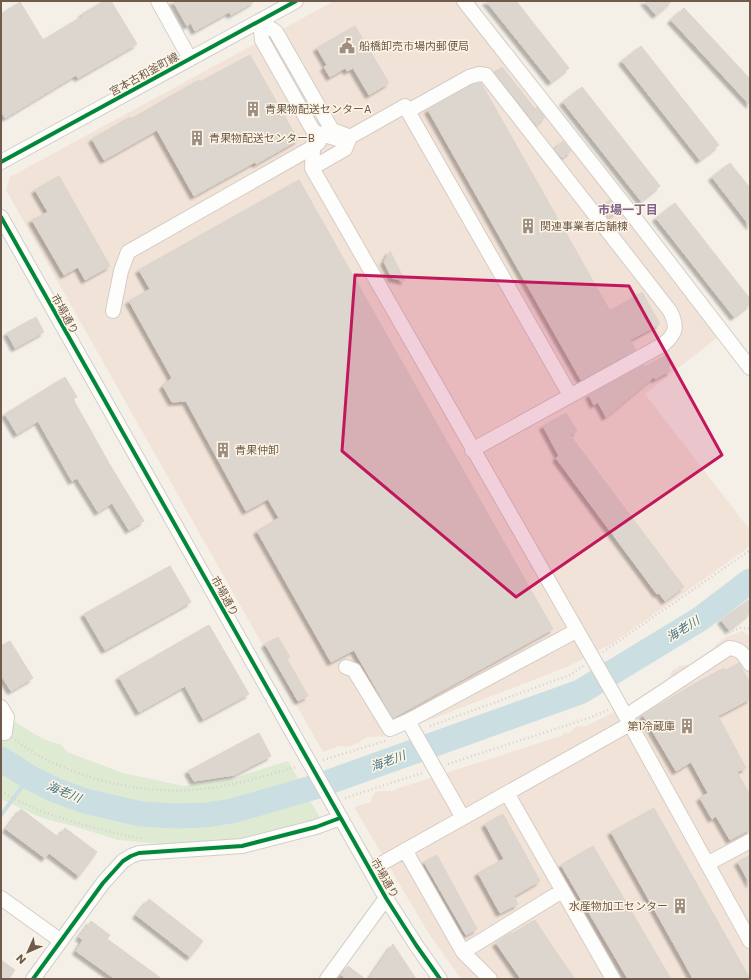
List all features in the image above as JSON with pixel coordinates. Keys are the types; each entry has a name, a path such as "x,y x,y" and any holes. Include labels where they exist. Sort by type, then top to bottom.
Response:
{"street":[{"path":"158,1 190,59"},
{"name":"宮本古和釜町線","path":"1,162 295,1"},
{"path":"464,1 630,211 750,368"},
{"path":"260,21 276,32 324,130 341,140 350,137 405,106 570,395"},
{"path":"408,111 469,77 479,74 486,75 670,311 676,327 672,336 664,344 472,450"},
{"path":"113,311 121,271 128,252 313,147 324,130"},
{"path":"317,165 324,130"},
{"path":"317,165 345,149 350,137"},
{"path":"313,147 317,165 472,450 595,662 750,941"},
{"name":"市場通り","path":"1,217 330,801 386,898 440,979"},
{"path":"346,667 354,670 390,729 413,730 576,631"},
{"path":"370,870 507,793 622,710 729,648 737,649 743,654 750,664"},
{"path":"1,707 7,717 5,733"},
{"path":"413,730 464,818"},
{"path":"507,793 613,979"},
{"path":"33,979 103,884 116,869 131,856 139,853 242,846 316,827 340,818"},
{"path":"708,864 750,841"},
{"path":"405,850 463,952 490,979"},
{"path":"463,952 562,890"},
{"path":"1,898 61,941"},
{"path":"327,979 386,898"}],"path":[{"path":"413,730 570,674 595,662 750,550"},
{"path":"723,636 740,628 750,629"},
{"path":"330,801 433,766 589,718 622,710"},
{"path":"5,733 42,758 71,770 96,779 144,789 202,789 223,786 312,768 392,739"},
{"path":"1,791 15,800 76,823 129,836 148,838"}],"highlighted area":[{"path":"355,275 629,286 722,455 516,597 342,451"}],"shaded area":[{"path":"334,1 456,1 718,337 645,394 750,530 750,544 745,550 613,643 567,667 388,736 367,737 348,747 339,746 323,752 6,190 10,177"},
{"path":"742,631 750,636 750,979 461,979 429,934 354,807 371,802 372,796 375,792 394,791 396,789 561,736 564,733 569,733 577,726 586,726 635,702 668,682 672,671 679,666 694,664 705,657 720,641"}],"green space":[{"path":"10,719 43,739 62,745 67,752 123,773 184,786 227,780 288,761 320,818 255,837 223,843 189,845 118,840 42,818 1,799 1,727"}],"building":[{"path":"104,1 111,1 137,44 78,78 76,75 5,118 1,111 1,14 20,2 43,40 83,16 82,14"},
{"path":"173,1 255,1 231,15 229,12 195,31 191,23 187,26"},
{"path":"486,1 516,1 569,68 551,82"},
{"path":"644,1 672,1 656,15"},
{"path":"684,8 750,79 750,105 671,20"},
{"path":"355,26 389,83 369,95 353,68 347,71 345,68 330,77 324,67 327,65 317,48"},
{"path":"641,46 719,145 700,160 622,61"},
{"path":"250,55 298,140 256,164 255,162 194,196 157,130 104,160 92,139 130,117 131,119 199,80 200,82"},
{"path":"502,67 535,109 537,107 545,117 536,125 495,73"},
{"name":"関連事業者店舗棟","path":"481,83 610,311 642,292 660,324 630,340 636,350 581,380 428,110 472,85"},
{"path":"582,87 660,186 641,201 563,102"},
{"path":"563,141 571,151 562,158 554,149"},
{"path":"730,163 750,188 750,226 712,177"},
{"path":"59,176 110,266 85,280 78,267 64,275 32,220 48,212 35,190"},
{"path":"299,180 553,629 393,718 354,650 331,662 257,531 279,518 268,499 246,511 186,401 172,402 163,386 172,378 129,301 150,289 139,270"},
{"path":"610,200 618,210 608,218 600,208"},
{"path":"675,203 750,299 750,304 734,317 656,218"},
{"path":"390,251 405,281 392,278 384,262"},
{"path":"36,317 44,332 15,348 7,333"},
{"path":"666,355 671,365 668,366 670,371 655,379 654,377 606,417 598,402 594,405 589,395 644,365 645,367"},
{"path":"65,377 77,397 73,399 110,465 144,521 129,530 112,503 98,512 77,478 72,481 38,421 17,434 5,414"},
{"path":"566,413 577,431 570,435 684,587 665,601 659,593 657,594 556,458 559,456 543,426"},
{"path":"170,566 191,602 105,650 84,614"},
{"path":"750,599 750,613 729,630 721,620"},
{"path":"209,625 249,694 203,719 185,686 139,712 119,677"},
{"path":"278,637 290,657 287,659 308,696 298,701 265,644"},
{"path":"10,641 33,678 11,691 1,675 1,646"},
{"path":"739,663 750,683 750,699 718,716 746,768 737,772 750,795 750,829 730,840 716,816 712,819 700,798 708,793 691,762 676,771 643,715 698,682 724,668 725,671"},
{"path":"259,733 271,756 234,775 194,781 188,771"},
{"name":"水産物加工センター","path":"654,808 750,979 693,979 611,832"},
{"path":"21,809 58,837 65,828 97,852 79,876 49,853 45,858 6,829"},
{"path":"503,814 540,881 514,896 518,904 500,913 478,873 504,859 485,824"},
{"path":"593,846 671,979 628,979 561,865"},
{"path":"437,855 477,929 466,935 424,862"},
{"path":"750,855 750,884 738,862"},
{"path":"149,899 203,941 190,957 136,915"},
{"path":"535,920 575,979 521,979 496,943"},
{"path":"91,921 110,935 107,939 162,979 115,979 76,951 83,940 79,937"},
{"path":"393,944 416,979 369,979 388,951"},
{"path":"1,960 15,970 8,979 1,979"},
{"path":"348,966 365,979 347,979 341,975"}],"waterway":[{"name":"海老川","path":"1,759 29,777 55,790 85,801 141,814 177,816 205,815 232,811 315,787 580,692 700,619 750,581"},
{"path":"1,815 29,777"}],"cycle path":[{"path":"1,162 296,1"},
{"path":"1,217 386,898 440,979"},
{"path":"33,979 103,883 123,861 131,856 139,853 242,846 316,827 340,818"}],"place":[{"name":"船橋卸売市場内郵便局","path":"347,46"},
{"name":"青果物配送センターA","path":"253,109"},
{"name":"青果物配送センターB","path":"197,138"},
{"name":"関連事業者店舗棟","path":"528,226"},
{"name":"青果仲卸","path":"223,450"},
{"name":"第1冷蔵庫","path":"687,726"},
{"name":"水産物加工センター","path":"680,906"}],"district":[{"name":"市場一丁目","path":"628,210"}]}
